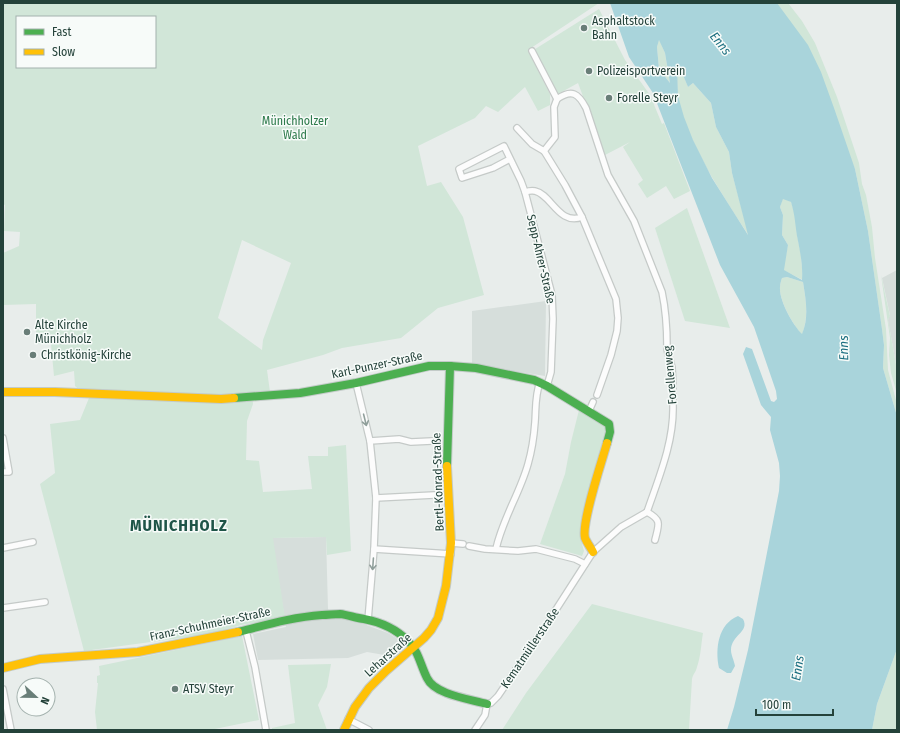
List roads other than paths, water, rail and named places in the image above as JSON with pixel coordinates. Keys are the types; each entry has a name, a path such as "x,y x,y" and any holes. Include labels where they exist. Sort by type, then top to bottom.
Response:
{"street":[{"path":"532,51 556,99 554,107 556,137 544,152"},
{"name":"Forellenweg","path":"556,99 562,95 574,94 582,101 592,124 608,175 642,238 665,302 668,333 667,347 672,369 673,406 668,449 646,512"},
{"path":"517,128 532,144 544,152 565,185 582,217 612,288 618,309 617,331 611,355 597,395"},
{"name":"Sepp-Ahrer-Straße","path":"496,549 528,464 533,438 536,393 551,372 553,319 552,295 525,192 510,159 504,146 459,169 462,178 493,168 510,159"},
{"path":"525,192 539,192 560,212 569,218 577,219 582,217"},
{"name":"Karl-Punzer-Straße","path":"3,392 56,392 221,399 300,393 356,383 423,367 450,366 473,368 514,375 543,384 605,420 609,424 610,428 588,510 585,528 585,538 593,552"},
{"name":"Bertl-Konrad-Straße","path":"444,596 451,554 446,495 447,470 444,440 450,366"},
{"path":"356,383 370,441 376,498 374,548 368,620"},
{"path":"589,411 593,402"},
{"path":"370,441 399,439 411,442 432,441"},
{"path":"3,441 9,472 3,472"},
{"path":"376,498 434,495"},
{"path":"646,512 655,516 658,520 659,524 655,540"},
{"name":"Kematmüllerstraße","path":"475,730 485,715 487,704 498,696 593,552 628,522 646,512"},
{"path":"3,548 33,542"},
{"path":"451,543 482,549 518,551 536,549 575,559 585,564"},
{"path":"374,548 451,554"},
{"name":"Leharstraße","path":"344,730 356,705 370,686 429,633 441,612 444,596"},
{"path":"3,608 45,602"},
{"name":"Franz-Schuhmeier-Straße","path":"3,668 40,659 138,652 246,631 292,618 340,614 381,624 400,634 414,648 419,656 427,679 436,689 487,704"},
{"path":"246,631 255,667 266,730"},
{"path":"3,689 11,730"},
{"path":"348,719 370,730"}],"water":[{"name":"Enns","path":"610,3 777,3 808,45 821,72 834,108 855,169 868,231 884,345 883,368 897,416 897,649 877,704 872,730 727,730 748,650 779,491 780,476 779,463 770,430 771,417 761,405 743,354 746,347 752,349 771,401 774,402 777,399 776,391 754,327 720,265 653,93 629,57","holes":["659,40 665,53 670,83 659,69 657,47","677,66 680,68 688,87 693,83 711,103 716,127 729,152 732,173 748,235 712,178 693,140 678,96","783,199 791,202 801,258 802,280 784,270 788,245 782,235 783,215 780,207","787,277 803,282 806,302 806,321 802,334 784,306 780,293 782,278"]},
{"path":"738,616 743,619 744,627 732,645 731,652 735,666 731,673 727,673 719,668 717,653 718,645 722,631 726,625"}],"place":[{"name":"Asphaltstock Bahn","path":"584,28"},
{"name":"Polizeisportverein","path":"589,71"},
{"name":"Forelle Steyr","path":"609,98"},
{"name":"Alte Kirche Münichholz","path":"27,332"},
{"name":"Christkönig-Kirche","path":"33,355"},
{"name":"ATSV Steyr","path":"175,689"}],"district":[{"name":"MÜNICHHOLZ","path":"179,525"}],"park label":[{"name":"Münichholzer Wald","path":"295,128"}]}
